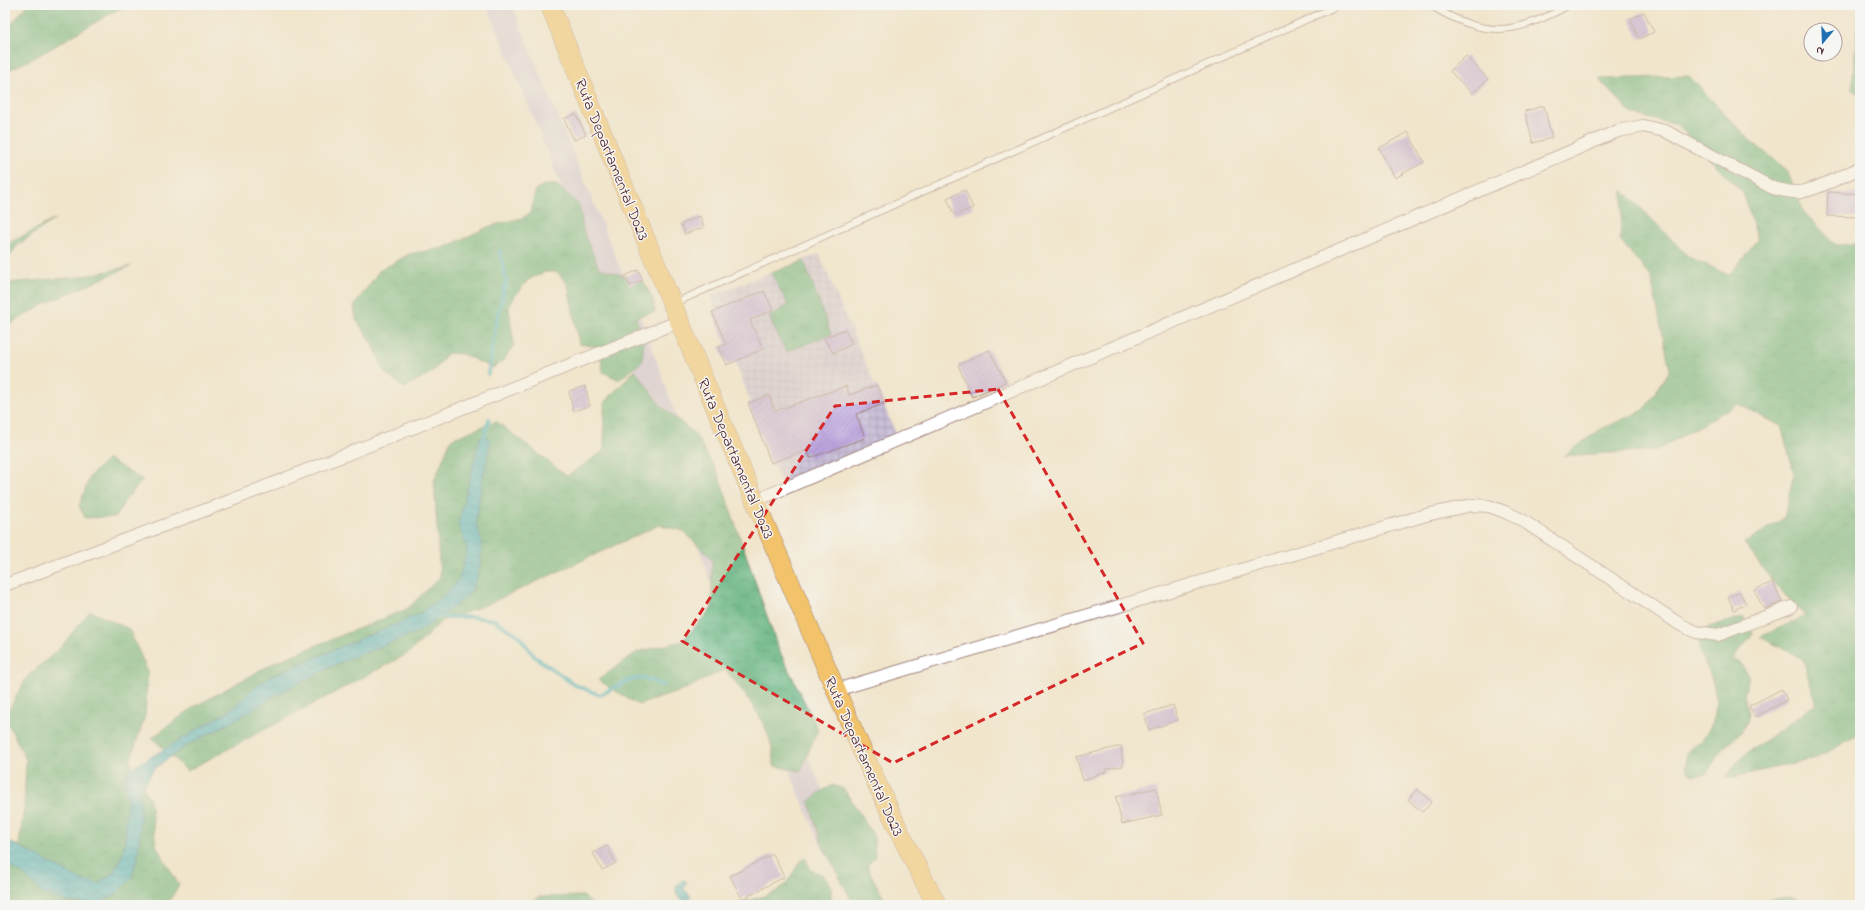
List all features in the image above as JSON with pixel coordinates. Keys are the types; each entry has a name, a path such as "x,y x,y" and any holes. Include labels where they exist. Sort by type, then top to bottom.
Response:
{"main road":[{"name":"Ruta Departamental D023","path":"550,5 755,501 836,690 908,852 937,905"}],"street":[{"path":"755,501 1618,131 1643,126 1665,131 1773,188 1785,191 1800,192 1812,189 1860,168"},
{"path":"5,585 227,502 677,312"},
{"path":"836,690 1418,517 1472,505 1489,506 1522,520 1681,625 1696,632 1718,635 1791,607"}],"lane":[{"path":"677,312 1339,5"},
{"path":"1430,5 1473,26 1503,30 1532,23 1569,5"}],"highlighted area":[{"path":"998,389 1143,643 893,763 682,641 835,406"}],"shaded area":[{"path":"487,5 512,5 642,321 744,604 844,841 855,905 822,848 721,610 620,329"},
{"path":"819,254 898,439 781,484 711,296"}],"green space":[{"path":"27,5 132,5 117,10 36,57 5,72 5,29 10,26"},
{"path":"1860,5 1860,95 1852,89"},
{"path":"1689,76 1751,141 1787,170 1804,212 1836,245 1860,243 1860,734 1817,758 1725,779 1740,758 1816,704 1803,659 1760,637 1805,616 1773,582 1744,543 1784,518 1794,473 1781,426 1738,404 1657,450 1563,456 1601,429 1644,410 1670,370 1651,277 1620,240 1623,190 1689,257 1729,275 1758,240 1743,193 1677,125 1632,114 1599,79"},
{"path":"544,185 557,185 579,205 584,233 599,268 644,282 653,299 655,312 636,317 644,341 642,362 619,380 603,372 599,347 579,344 568,285 557,272 545,272 528,280 513,298 509,308 514,345 504,360 493,368 462,354 448,353 432,372 404,388 384,372 373,344 356,320 354,306 379,271 409,254 443,248 490,226 522,218 530,213 536,189"},
{"path":"55,219 17,246 5,263 5,245"},
{"path":"804,261 831,334 786,352 769,317 788,305 771,273"},
{"path":"131,266 45,304 5,327 5,283 79,277"},
{"path":"635,370 661,406 695,434 718,473 778,648 818,729 801,771 774,766 773,752 769,739 758,714 725,669 684,690 638,705 598,680 637,652 682,641 712,608 712,559 683,531 659,525 486,605 442,621 409,653 187,771 152,738 192,708 275,662 407,609 440,577 434,481 451,439 496,421 567,476 604,451 604,403"},
{"path":"108,459 143,480 126,499 116,517 85,518 79,506 90,476"},
{"path":"90,611 129,629 148,672 145,716 130,762 150,800 156,845 179,885 167,905 5,905 5,870 18,853 24,807 26,760 5,717 26,678 60,648"},
{"path":"1743,617 1753,632 1733,659 1739,661 1749,677 1744,695 1749,713 1747,722 1741,732 1722,750 1706,774 1692,775 1686,767 1687,752 1705,736 1714,718 1716,708 1714,686 1700,651 1700,639 1703,632 1708,627"},
{"path":"833,785 844,789 874,836 875,856 867,866 887,905 854,905 822,844 809,802 820,792"},
{"path":"805,857 811,870 822,874 831,885 831,905 734,905 777,891 785,884"},
{"path":"584,896 592,905 526,905 538,897"},
{"path":"1788,897 1815,905 1754,905 1766,900"}],"water":[{"path":"480,437 491,439 481,488 476,523 482,542 480,568 471,592 456,605 420,631 339,663 280,693 236,720 187,745 154,769 140,792 140,836 138,856 131,879 114,896 96,904 68,902 43,894 24,875 5,864 5,839 82,880 98,883 114,872 122,855 125,839 127,796 124,779 130,769 232,709 251,690 271,676 417,615 442,597 459,579 467,549 458,524"},
{"path":"685,880 687,882 684,889 691,896 688,900 681,900 676,893 676,888 681,881"}],"building":[{"path":"1644,12 1654,32 1639,39 1630,19"},
{"path":"1466,56 1488,79 1472,94 1450,71"},
{"path":"1544,106 1552,138 1533,143 1525,111"},
{"path":"576,114 586,135 574,140 564,119"},
{"path":"1408,132 1424,162 1395,178 1379,148"},
{"path":"965,190 973,208 954,215 947,198"},
{"path":"1828,192 1860,194 1860,217 1827,216"},
{"path":"700,216 704,227 685,234 681,224"},
{"path":"638,270 643,280 630,286 625,276"},
{"path":"764,291 773,310 750,320 763,349 727,365 719,347 726,344 712,312"},
{"path":"845,329 852,344 833,353 824,338"},
{"path":"989,350 1006,382 972,397 958,365"},
{"path":"877,385 884,404 856,414 865,438 810,458 807,450 771,463 748,403 769,395 775,411 846,386 849,395"},
{"path":"585,386 590,406 573,411 569,391"},
{"path":"1773,582 1782,602 1764,609 1754,590"},
{"path":"1740,592 1746,604 1734,610 1728,597"},
{"path":"1782,689 1787,700 1755,717 1749,706"},
{"path":"1173,705 1178,720 1149,730 1144,714"},
{"path":"1121,746 1123,766 1106,769 1106,772 1083,780 1076,757"},
{"path":"1156,788 1162,815 1122,824 1116,797"},
{"path":"1417,789 1432,802 1422,812 1408,800"},
{"path":"607,846 616,863 602,870 593,853"},
{"path":"773,854 784,877 742,899 730,876"}],"waterway":[{"path":"488,374 495,330 506,280 500,251"},
{"path":"483,442 489,419"},
{"path":"435,617 472,617 494,620 519,636 534,656 575,685 600,695 629,680 644,678 663,685"}]}
